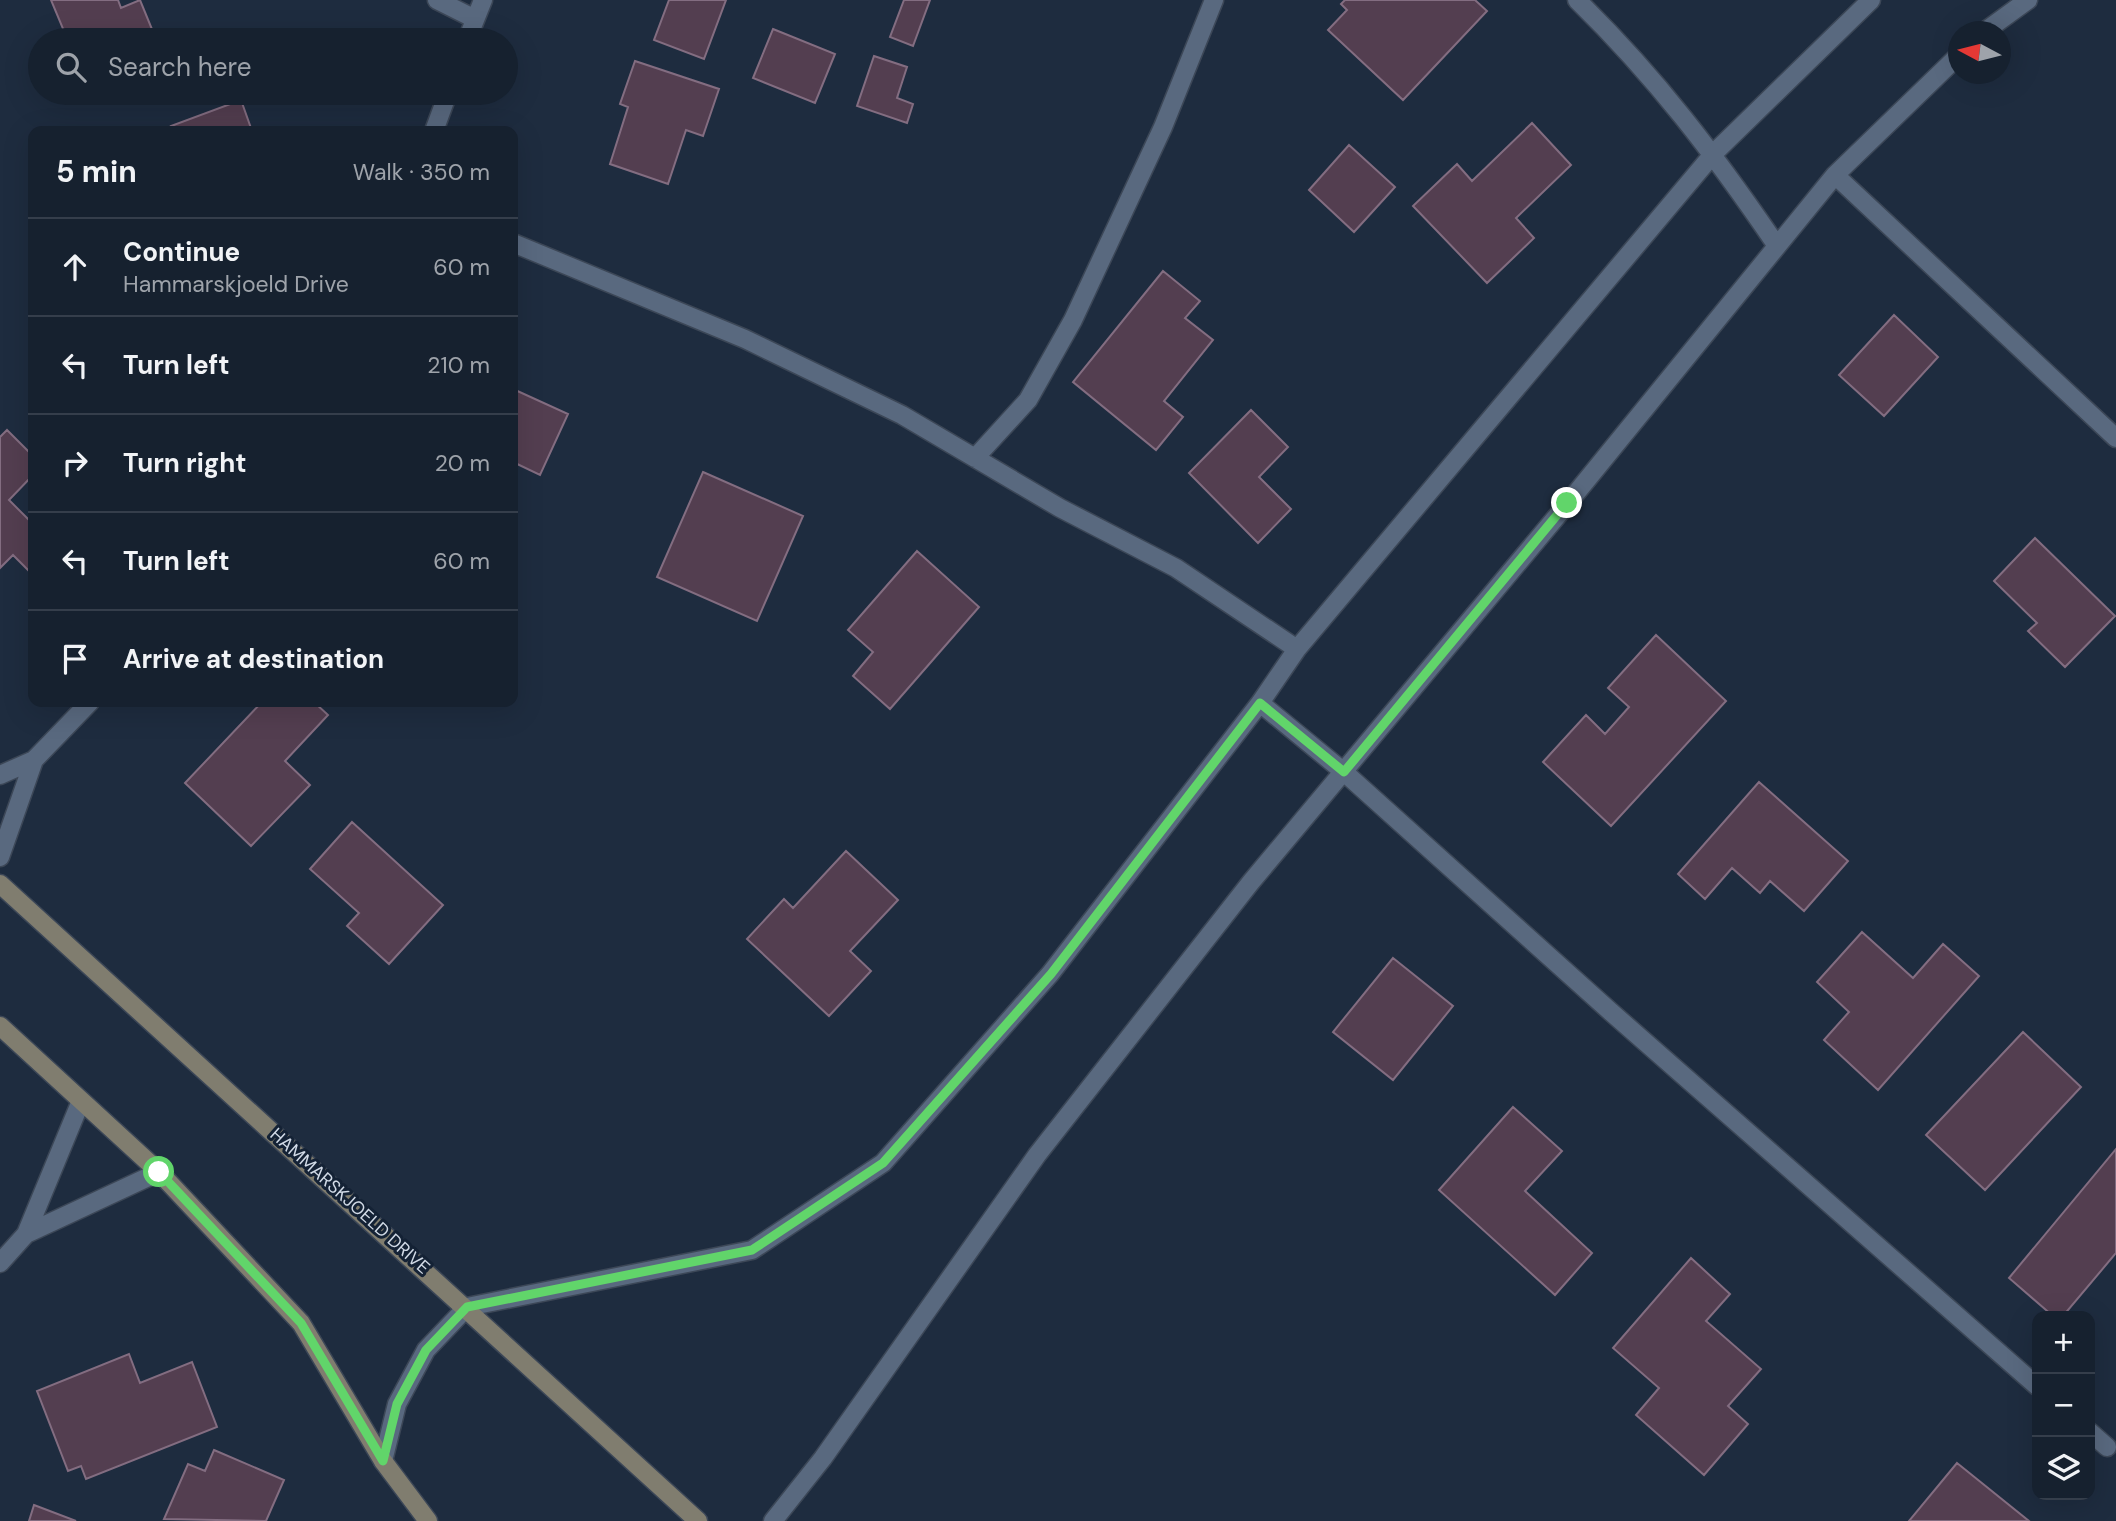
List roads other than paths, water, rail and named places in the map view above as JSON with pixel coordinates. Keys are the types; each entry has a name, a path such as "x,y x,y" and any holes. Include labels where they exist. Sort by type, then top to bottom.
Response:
{"main road":[{"name":"HAMMARSKJOELD DRIVE","path":"0,884 467,1307 698,1521"},
{"path":"0,1026 159,1172 301,1323 383,1461 428,1521"}],"street":[{"path":"437,0 475,19"},
{"path":"472,28 482,0"},
{"path":"975,458 1028,400 1073,320 1163,127 1214,0"},
{"path":"1577,0 1633,55 1714,153 1777,246"},
{"path":"383,1461 397,1404 426,1350 467,1307 752,1250 883,1163 1051,974 1260,703 1297,649 1714,153 1871,0"},
{"path":"1999,21 2028,0"},
{"path":"774,1521 823,1458 1037,1155 1251,882 1835,175 1948,66"},
{"path":"435,126 443,105"},
{"path":"1835,175 2116,438"},
{"path":"518,245 744,339 902,415 1060,508 1176,568 1297,649"},
{"path":"1260,703 1344,772 1611,1012 2032,1382"},
{"path":"0,775 34,760 85,707"},
{"path":"0,857 34,760"},
{"path":"0,1263 26,1234 81,1101"},
{"path":"26,1234 159,1172"},
{"path":"2095,1436 2107,1447"}]}
